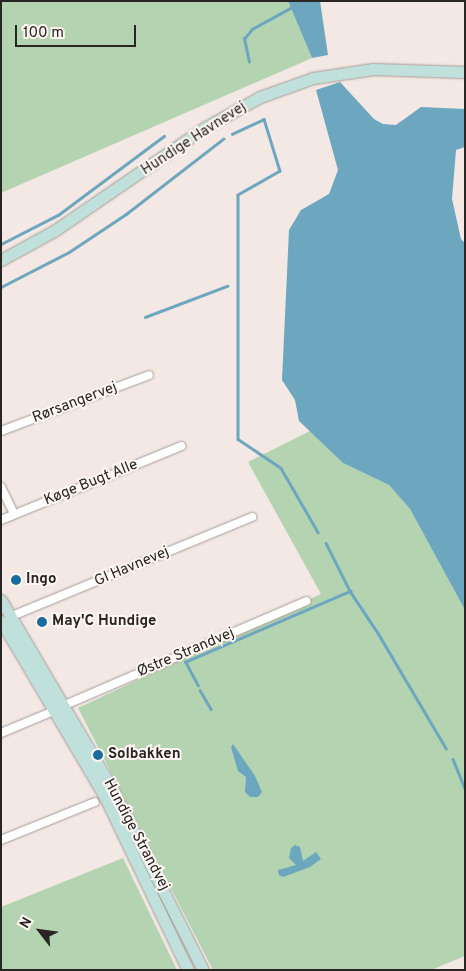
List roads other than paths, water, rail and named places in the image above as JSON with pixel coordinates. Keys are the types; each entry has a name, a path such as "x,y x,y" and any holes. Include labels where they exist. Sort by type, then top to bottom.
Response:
{"main road":[{"name":"Hundige Havnevej","path":"1,260 54,231 204,128 260,97 313,78 373,69 465,72"},
{"name":"Hundige Strandvej","path":"1,600 12,616 61,708 188,970"},
{"name":"Hundige Strandvej","path":"1,621 61,708 152,865 203,970"}],"street":[{"name":"Rørsangervej","path":"1,432 149,375"},
{"name":"Køge Bugt Alle","path":"1,520 181,446"},
{"path":"1,488 14,514"},
{"name":"Gl Havnevej","path":"12,616 252,517"},
{"name":"Østre Strandvej","path":"1,733 307,601"},
{"path":"1,840 95,802"}],"water":[{"path":"288,1 320,1 328,55 312,58"},
{"path":"340,82 374,119 383,124 396,125 421,107 465,109 465,147 456,150 452,199 461,239 465,243 465,610 410,509 389,485 343,463 299,421 295,400 282,380 289,230 301,210 329,194 338,170 316,90"},
{"path":"233,744 255,776 262,792 258,797 250,797 245,792 246,777 238,771 231,747"},
{"path":"295,845 300,847 303,861 316,852 321,859 310,867 283,877 279,875 278,870 296,865 289,858 291,848"}],"waterway":[{"path":"249,62 244,39 252,29 292,7"},
{"path":"232,134 264,119 280,171 238,195 238,439 281,468 318,532"},
{"path":"1,244 58,215 164,136"},
{"path":"1,287 69,252 126,214 223,139"},
{"path":"145,317 227,286"},
{"path":"326,543 350,591 378,633 446,748"},
{"path":"198,686 185,662 350,591"},
{"path":"200,690 211,709"},
{"path":"453,759 465,788"}],"place":[{"name":"Ingo","path":"16,580"},
{"name":"May'C Hundige","path":"42,622"},
{"name":"Solbakken","path":"98,755"}]}
